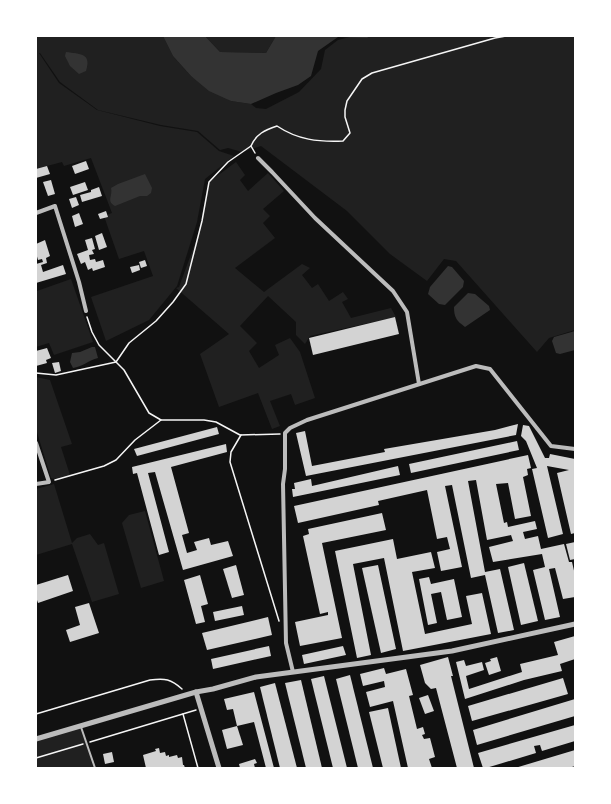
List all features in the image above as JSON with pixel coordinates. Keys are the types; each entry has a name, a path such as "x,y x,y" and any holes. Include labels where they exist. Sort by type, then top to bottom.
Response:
{"street":[{"path":"258,158 315,218 393,291 407,312 419,384"},
{"path":"36,213 55,206 79,282 86,311"},
{"path":"293,672 286,643 283,484 285,469 285,433 290,428 308,420 476,366 490,370 551,446 575,449"},
{"path":"36,443 49,482 36,484"},
{"path":"36,739 196,692 256,677 452,651 575,624"},
{"path":"196,692 219,768"}],"lane":[{"path":"81,726 95,768"}],"path":[{"path":"36,373 56,375 116,362 128,343 156,321 173,302 186,284 200,228 209,182 228,162 251,146 254,139 264,130 277,126 289,134 308,139 343,141 350,133 349,125 345,118 346,106 362,79 372,73 506,36"},
{"path":"251,146 258,158"},
{"path":"86,311 92,332 99,346 124,370 149,412 161,420 204,420 216,422 241,436 285,433"},
{"path":"49,482 104,466 116,460 135,440 161,420"},
{"path":"241,436 231,452 230,462 280,624"},
{"path":"36,714 160,678 174,681 188,695"},
{"path":"36,758 201,708"},
{"path":"183,714 198,768"}],"shaded area":[{"path":"36,36 163,36 173,56 191,76 231,101 251,104 256,108 266,109 299,92 321,69 325,50 338,40 354,36 575,36 575,330 549,338 537,352 456,261 444,259 427,281 390,254 347,211 261,146 242,152 228,148 220,150 198,131 161,125 98,110 60,82 39,53 59,83 97,110 160,126 197,132 219,151 234,156 205,179 197,222 177,286 149,320 106,341 91,297 153,276 144,251 119,259 104,216 112,213 91,158 64,166 62,162 36,169"},
{"path":"163,36 205,36 220,52 266,53 276,36 370,36 367,38 338,37 318,51 311,76 298,85 251,104 231,101 209,91 191,76 173,56"},
{"path":"205,36 276,36 266,53 220,52"},
{"path":"66,52 84,56 87,61 86,71 79,74 70,66 65,56"},
{"path":"236,162 245,175 240,180 248,191 268,173 284,191 263,209 270,216 263,223 275,238 235,268 264,292 302,264 310,268 302,275 312,288 318,284 329,301 343,292 348,299 342,302 351,318 391,308 396,317 310,336 305,344 296,335 296,322 268,296 240,326 257,343 249,351 259,368 279,355 275,345 290,338 300,352 315,398 295,405 291,394 270,401 280,426 272,429 258,393 219,407 200,354 229,334 176,288 179,287 201,227 209,182"},
{"path":"145,174 152,188 151,193 147,196 140,196 115,206 112,204 110,200 111,188"},
{"path":"448,266 452,267 464,281 463,287 445,305 439,304 428,294 430,287"},
{"path":"71,279 93,342 54,355 49,343 36,347 36,288 37,291"},
{"path":"468,293 475,294 489,306 490,310 465,327 456,319 454,307"},
{"path":"575,331 575,350 560,354 556,353 552,341 554,337"},
{"path":"95,347 98,358 73,368 70,362 72,353 80,352"},
{"path":"36,377 50,380 72,444 61,447 70,475 54,479 51,478 36,429"},
{"path":"54,484 72,543 77,538 90,534 98,545 104,543 119,594 92,602 72,544 36,555 36,489"},
{"path":"145,511 164,581 141,588 122,523 129,515"},
{"path":"81,726 95,768 36,768 36,739"}],"building":[{"path":"86,161 89,169 75,174 72,166"},
{"path":"47,166 50,174 36,178 36,169"},
{"path":"51,180 55,194 48,196 43,182"},
{"path":"85,182 88,190 73,195 70,187"},
{"path":"99,187 102,196 82,202 80,195 91,192 91,190"},
{"path":"76,197 79,205 72,208 69,199"},
{"path":"106,211 108,217 100,219 98,214"},
{"path":"79,213 83,224 75,227 72,216"},
{"path":"102,233 107,247 99,250 95,236"},
{"path":"92,238 95,249 92,250 94,254 89,255 90,260 95,259 96,262 103,260 105,267 93,271 92,268 88,270 85,262 81,264 77,254 88,250 85,240"},
{"path":"45,240 50,256 46,258 47,263 41,265 43,272 63,265 66,274 36,283 36,264 43,262 42,259 38,260 36,244"},
{"path":"145,260 147,266 141,268 139,262"},
{"path":"139,265 140,270 132,273 130,267"},
{"path":"395,317 399,334 313,355 309,338"},
{"path":"47,348 51,358 46,360 47,363 36,366 36,351"},
{"path":"59,362 61,371 55,373 52,363"},
{"path":"518,424 516,435 306,476 296,433 305,431 312,466 385,452 384,449 495,430"},
{"path":"523,425 529,426 545,458 549,458 550,454 575,459 575,533 571,534 557,473 569,470 547,466 563,534 548,538 532,469 537,468 526,441 521,436"},
{"path":"217,427 219,434 137,456 134,449"},
{"path":"517,441 519,450 411,473 409,464"},
{"path":"226,444 227,452 171,467 189,533 182,535 187,553 197,550 194,542 209,538 211,545 228,541 233,556 183,570 155,472 148,473 169,552 159,555 137,473 133,474 132,467"},
{"path":"528,455 531,468 527,469 528,475 523,477 531,516 515,519 508,483 496,484 504,523 507,522 508,527 535,521 537,529 523,532 525,539 538,536 541,549 564,544 569,562 572,562 575,575 575,597 563,599 555,568 549,569 560,617 545,620 533,570 545,567 542,554 493,562 489,547 513,541 511,535 487,540 476,480 468,481 485,572 500,569 514,630 498,633 485,575 471,578 452,485 445,486 462,567 441,571 437,552 450,549 447,537 437,539 427,490 378,501 379,505 298,523 294,506"},
{"path":"398,466 400,475 293,497 292,489 295,489 294,483 311,479 312,486"},
{"path":"382,513 386,530 322,543 342,638 300,646 295,622 328,615 328,612 320,614 303,536 309,534 308,529"},
{"path":"393,539 397,559 431,552 435,568 412,572 425,634 472,624 466,596 482,593 491,634 403,651 384,558 353,564 371,655 357,658 335,551"},
{"path":"575,542 575,559 570,560 566,544"},
{"path":"524,563 538,621 521,625 508,567"},
{"path":"236,565 244,595 232,598 223,569"},
{"path":"378,565 396,649 381,653 362,568"},
{"path":"68,575 73,591 38,603 36,597 36,585"},
{"path":"200,575 208,604 201,606 205,622 196,624 184,580"},
{"path":"429,577 431,584 454,579 462,617 447,620 441,592 431,594 437,623 428,625 419,579"},
{"path":"89,603 99,633 70,642 66,630 80,625 75,607"},
{"path":"242,606 244,615 215,621 213,612"},
{"path":"268,617 272,635 207,650 202,633"},
{"path":"575,636 575,659 560,664 562,671 524,680 465,699 456,662 464,660 466,666 482,662 484,670 466,676 469,689 522,672 520,664 558,655 554,642"},
{"path":"269,646 271,656 213,669 211,659"},
{"path":"343,646 346,655 304,664 302,655"},
{"path":"448,657 453,676 451,676 474,768 457,768 436,688 431,689 425,683 420,665"},
{"path":"497,657 501,671 489,675 485,663 491,661 490,659"},
{"path":"384,668 386,674 406,669 413,695 409,696 417,729 423,727 425,734 422,735 424,739 430,738 435,757 429,759 432,768 408,768 393,701 370,707 366,692 385,687 384,681 363,686 360,674"},
{"path":"350,675 373,768 358,768 336,679"},
{"path":"324,676 347,768 333,768 311,679"},
{"path":"563,678 568,694 472,721 468,706"},
{"path":"301,680 322,768 306,768 285,683"},
{"path":"275,683 297,768 280,768 260,687"},
{"path":"254,692 274,768 266,768 254,722 237,726 233,709 227,710 224,699"},
{"path":"428,695 434,711 425,714 419,698"},
{"path":"575,699 575,716 477,745 473,730"},
{"path":"388,708 401,768 383,768 369,712"},
{"path":"575,725 575,741 542,751 540,745 534,746 536,753 483,768 478,753"},
{"path":"237,726 243,745 227,749 222,730"},
{"path":"159,748 160,753 165,752 166,756 169,755 169,757 177,755 178,758 182,757 185,768 146,768 143,755 156,751 155,749"},
{"path":"575,750 575,766 569,768 515,768"},
{"path":"112,752 114,762 105,764 103,754"},
{"path":"255,759 257,763 254,764 255,768 240,768 239,764"}]}
